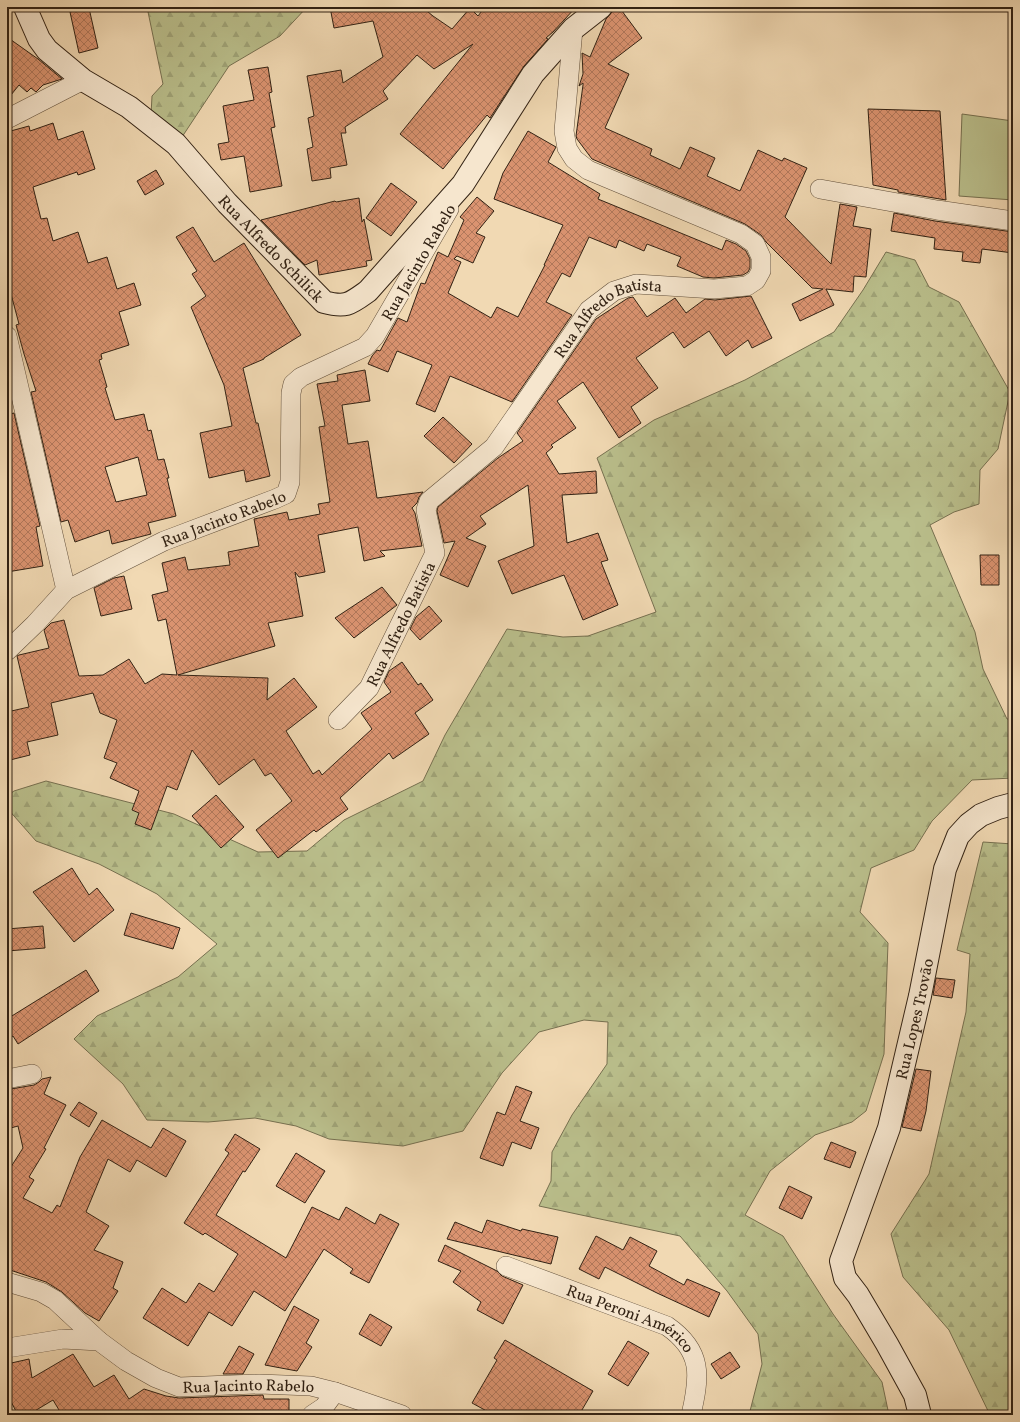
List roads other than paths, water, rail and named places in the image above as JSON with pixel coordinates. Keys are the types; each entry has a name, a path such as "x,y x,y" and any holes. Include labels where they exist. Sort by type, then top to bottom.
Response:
{"street":[{"name":"Rua Alfredo Schilick","path":"25,7 39,39 47,50 83,80 129,107 176,144 227,203 324,302 336,305 351,304 368,291 463,184 534,74 573,29 601,7"},
{"name":"Rua Alfredo Batista","path":"338,720 369,688 435,553 426,510 429,501 494,446 589,310 614,291 636,284 714,289 747,286 756,280 761,271 761,257 755,244 741,234 588,170 574,159 567,148 564,131 573,29"},
{"path":"7,119 83,80"},
{"name":"Rua Jacinto Rabelo","path":"7,651 35,624 66,590 164,541 286,494 290,482 291,393 293,384 301,377 365,347 375,336 463,184"},
{"path":"820,189 937,210 1013,221"},
{"path":"7,336 66,590"},
{"name":"Rua Lopes Trovão","path":"920,1415 915,1395 858,1295 845,1278 841,1261 889,1128 920,996 945,869 958,836 969,824 981,815 1013,804"},
{"path":"7,1078 32,1074"},
{"name":"Rua Peroni Américo","path":"506,1266 667,1326 677,1333 690,1348 696,1367 695,1398 692,1415"},
{"name":"Rua Jacinto Rabelo","path":"7,1282 41,1292 55,1300 99,1341 126,1361 156,1378 179,1387 267,1384 311,1386 335,1392 402,1415"},
{"path":"7,1348 63,1339 99,1341"},
{"path":"312,1415 324,1408 335,1392"}]}
